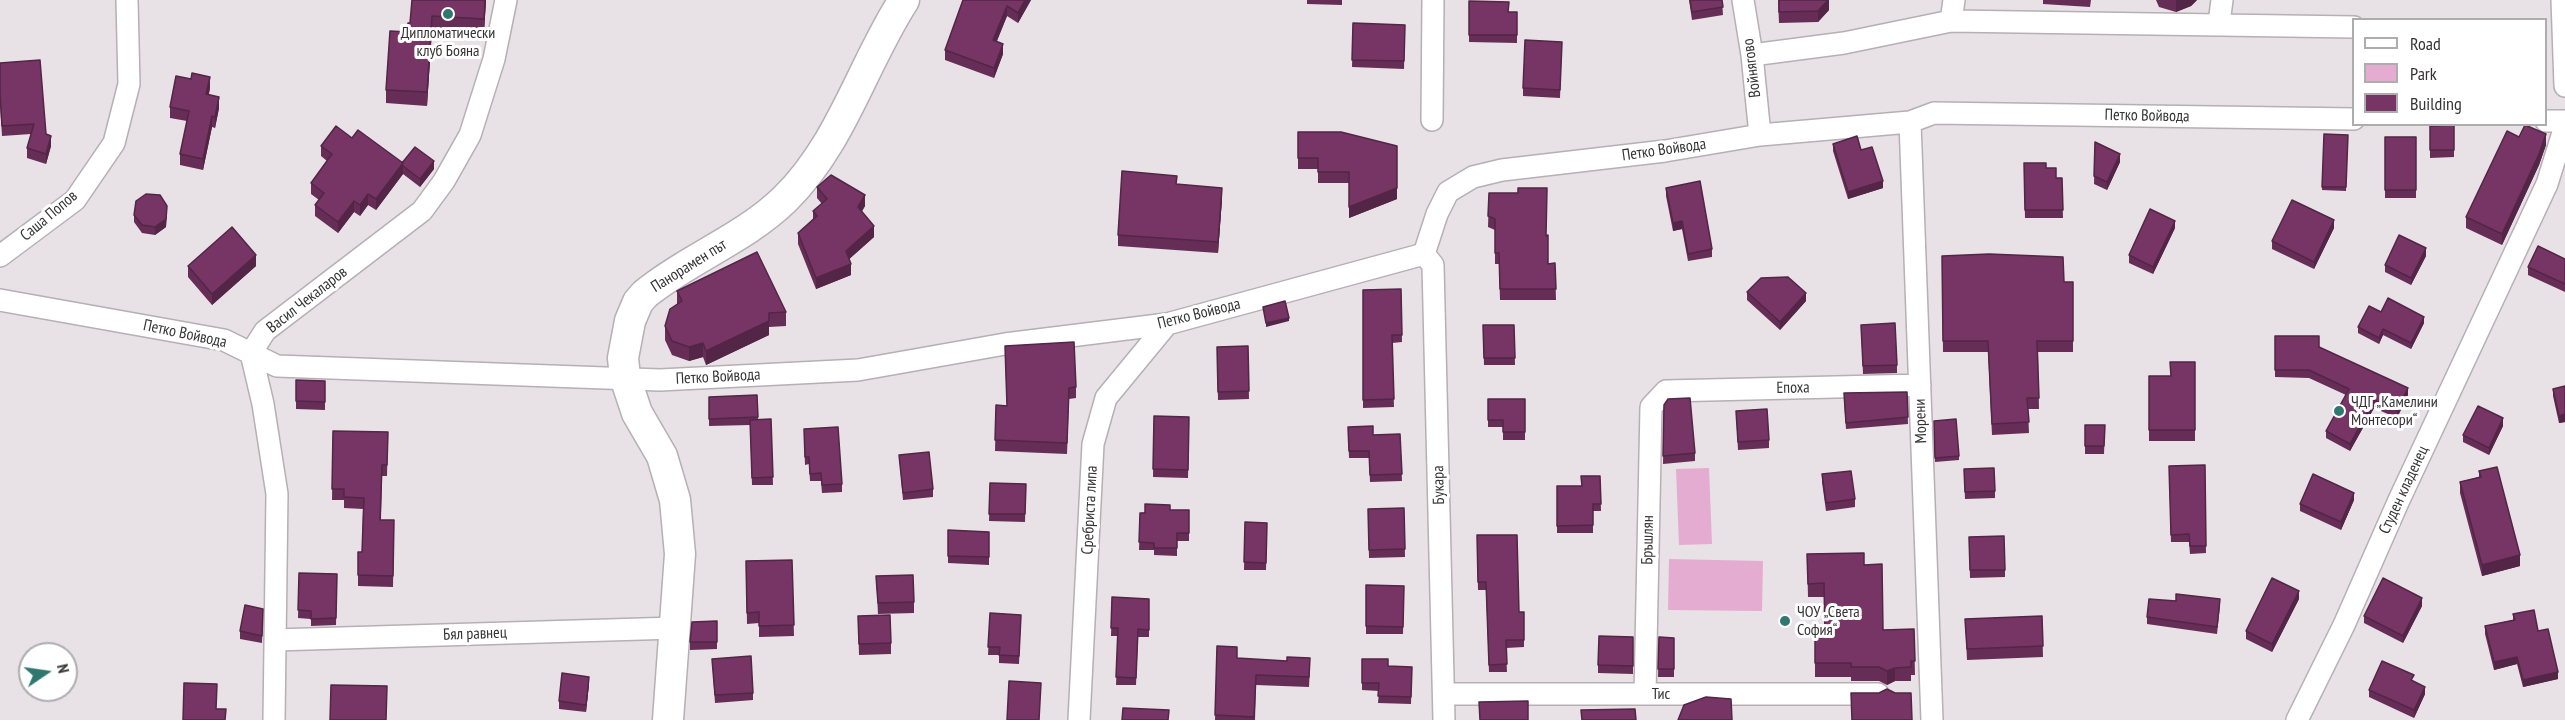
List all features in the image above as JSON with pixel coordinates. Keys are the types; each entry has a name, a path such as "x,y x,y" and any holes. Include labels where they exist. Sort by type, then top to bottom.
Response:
{"main road":[{"name":"Панорамен път","path":"668,720 680,554 675,500 662,456 637,413 625,377 623,358 627,334 638,302 652,288 745,231 776,207 806,177 848,111 892,18 904,0"}],"street":[{"name":"Саша Попов","path":"0,256 75,200 114,143 129,84 127,0"},
{"name":"Васил Чекаларов","path":"251,352 265,331 422,212 444,181 470,135 494,59 506,0"},
{"path":"1432,120 1433,0"},
{"name":"Войнягово","path":"1743,0 1752,55 1760,135"},
{"path":"1951,21 1954,0"},
{"path":"2219,23 2222,0"},
{"path":"2562,0 2554,31 2565,86"},
{"path":"1752,55 1844,43 1951,21 2219,23 2352,27"},
{"name":"Петко Войвода","path":"0,300 224,340 276,366 660,380 858,370 1005,344 1167,324 1424,254 1437,214 1448,192 1473,177 1502,170 1653,153 1760,135 1910,122 1934,114 2352,119"},
{"path":"2547,121 2565,124"},
{"name":"Морени","path":"1910,122 1932,720"},
{"name":"Студен кладенец","path":"2297,720 2344,625 2399,500 2547,184 2565,124"},
{"name":"Букара","path":"1424,254 1433,265 1444,720"},
{"name":"Сребриста липа","path":"1079,720 1094,444 1106,398 1167,324"},
{"path":"251,352 263,405 277,494 274,720"},
{"name":"Епоха","path":"1665,391 1920,385"},
{"name":"Бръшлян","path":"1645,694 1651,407 1665,391"},
{"name":"Бял равнец","path":"275,640 675,628"},
{"name":"Тис","path":"1444,694 1879,694"},
{"path":"1908,694 1931,694"}],"green space":[{"path":"1709,468 1712,544 1679,545 1676,469"},
{"path":"1669,559 1763,561 1762,611 1668,610"}],"building":[{"path":"412,0 485,0 484,19 432,16 427,92 386,90 390,31 408,32"},
{"path":"963,0 1025,0 1018,13 1007,6 993,40 1003,44 994,68 945,50"},
{"path":"1690,0 1722,0 1723,7 1692,12"},
{"path":"1779,0 1828,0 1818,11 1779,12"},
{"path":"1469,1 1509,2 1508,12 1517,12 1517,35 1469,35"},
{"path":"1353,23 1405,25 1404,61 1352,60"},
{"path":"1525,40 1562,42 1560,90 1523,88"},
{"path":"40,60 46,134 51,136 46,154 27,148 34,124 2,126 0,63"},
{"path":"192,73 210,77 206,94 219,97 215,117 212,116 203,159 180,154 189,111 170,107 176,76 191,79"},
{"path":"336,126 352,138 358,130 403,163 376,199 368,194 360,205 354,201 338,222 315,205 324,193 311,183 332,154 321,146"},
{"path":"2430,126 2454,126 2454,150 2430,150"},
{"path":"2524,126 2546,134 2502,234 2466,217 2507,131 2519,137"},
{"path":"1298,132 1341,132 1397,146 1397,188 1349,207 1349,172 1318,172 1318,158 1298,158"},
{"path":"2324,134 2348,135 2346,187 2322,187"},
{"path":"1857,136 1861,150 1872,147 1883,181 1848,192 1833,144"},
{"path":"2385,137 2416,137 2416,190 2385,190"},
{"path":"2095,142 2120,154 2107,182 2094,176"},
{"path":"415,147 434,161 420,179 402,163"},
{"path":"2024,163 2046,163 2046,168 2056,168 2056,178 2062,178 2063,210 2025,210"},
{"path":"1122,171 1177,176 1176,184 1222,188 1218,242 1118,235"},
{"path":"831,175 865,195 858,207 874,226 846,251 851,264 816,278 798,233 817,216 813,211 827,199 817,187"},
{"path":"1700,181 1712,249 1688,254 1682,221 1673,223 1666,188"},
{"path":"1518,188 1547,188 1548,264 1555,263 1556,289 1500,289 1499,253 1495,253 1495,219 1488,216 1489,193 1518,193"},
{"path":"146,194 160,195 167,206 166,219 155,227 142,225 134,215 136,201"},
{"path":"2292,200 2334,220 2314,262 2272,241"},
{"path":"2150,209 2175,221 2153,267 2129,255"},
{"path":"232,227 256,255 212,294 188,266"},
{"path":"2399,235 2426,248 2411,278 2385,265"},
{"path":"2538,246 2565,259 2565,284 2528,267"},
{"path":"757,252 786,312 769,313 769,321 706,351 703,343 689,347 672,341 665,326 670,309 682,301 677,291"},
{"path":"1989,254 2063,257 2064,282 2073,282 2073,341 2037,341 2039,398 2027,398 2029,422 1992,424 1988,341 1943,341 1942,256"},
{"path":"1788,277 1806,293 1780,322 1747,292 1761,278"},
{"path":"1401,289 1402,335 1392,335 1394,399 1363,400 1363,290"},
{"path":"2388,298 2424,317 2411,343 2383,329 2379,338 2358,327 2369,306 2381,312"},
{"path":"1285,301 1289,318 1266,323 1263,307"},
{"path":"1895,323 1897,365 1863,366 1861,325"},
{"path":"1483,325 1514,325 1515,358 1484,358"},
{"path":"2275,336 2319,336 2319,347 2408,388 2397,410 2374,400 2350,444 2326,431 2349,389 2309,370 2275,370"},
{"path":"1074,342 1076,387 1069,388 1067,443 995,440 996,405 1007,406 1005,346"},
{"path":"1248,346 1249,391 1218,392 1217,347"},
{"path":"2170,362 2195,362 2195,430 2149,430 2149,376 2171,376"},
{"path":"296,380 325,381 325,402 296,401"},
{"path":"2565,386 2565,414 2559,416 2553,389"},
{"path":"1907,392 1908,417 1846,423 1844,393"},
{"path":"757,395 758,417 709,419 709,397"},
{"path":"1690,398 1695,453 1663,456 1664,405 1668,399"},
{"path":"1488,399 1525,399 1525,432 1503,432 1503,420 1488,420"},
{"path":"2478,406 2503,418 2489,448 2463,435"},
{"path":"1767,409 1769,440 1738,442 1736,411"},
{"path":"1154,416 1189,417 1188,470 1153,469"},
{"path":"771,419 773,477 752,478 750,420"},
{"path":"1956,419 1959,456 1935,458 1934,421"},
{"path":"2085,425 2105,425 2104,446 2085,446"},
{"path":"1373,426 1373,435 1400,434 1402,474 1370,475 1369,451 1349,451 1348,427"},
{"path":"838,427 842,484 822,485 821,473 810,474 809,457 805,457 804,429"},
{"path":"333,431 388,432 387,465 382,465 380,520 394,520 393,576 358,575 358,552 362,552 364,498 344,497 344,489 332,489"},
{"path":"929,452 933,489 903,493 899,455"},
{"path":"2205,465 2206,546 2190,546 2189,534 2171,535 2169,466"},
{"path":"2497,467 2520,555 2482,565 2460,482 2481,477 2479,471"},
{"path":"1994,468 1995,491 1965,492 1964,469"},
{"path":"1851,471 1855,499 1826,503 1822,474"},
{"path":"2313,474 2354,493 2341,522 2300,504"},
{"path":"1581,476 1600,476 1601,504 1593,504 1593,525 1557,526 1557,486 1582,486"},
{"path":"990,483 1026,484 1025,514 989,514"},
{"path":"1145,504 1170,505 1170,510 1189,510 1189,533 1177,533 1177,548 1154,548 1154,543 1139,542 1140,513 1145,513"},
{"path":"1404,508 1405,549 1369,550 1368,509"},
{"path":"1245,522 1267,523 1266,563 1244,562"},
{"path":"948,530 989,532 989,557 948,556"},
{"path":"1477,535 1517,535 1519,612 1524,612 1524,640 1506,640 1507,664 1489,665 1486,582 1478,582"},
{"path":"2004,536 2005,570 1970,570 1969,537"},
{"path":"1864,553 1864,565 1882,564 1883,630 1914,629 1915,661 1911,661 1911,667 1887,671 1879,667 1851,667 1851,663 1815,663 1815,638 1825,637 1824,583 1808,584 1807,554"},
{"path":"792,560 794,625 759,626 759,612 747,613 746,561"},
{"path":"299,573 337,574 336,618 311,619 311,611 298,610"},
{"path":"913,575 914,602 878,603 876,576"},
{"path":"2272,578 2299,591 2272,644 2246,631"},
{"path":"2383,578 2422,598 2403,636 2364,616"},
{"path":"1366,585 1404,586 1403,627 1366,626"},
{"path":"2176,594 2220,599 2217,627 2147,617 2149,599 2176,601"},
{"path":"1112,597 1149,599 1149,630 1138,629 1136,678 1116,677 1118,628 1111,628"},
{"path":"245,605 263,609 262,636 240,631"},
{"path":"2534,610 2538,631 2548,629 2558,672 2523,680 2517,657 2494,662 2485,626 2515,620 2513,614"},
{"path":"990,613 1021,615 1019,656 999,655 1000,647 988,647"},
{"path":"890,615 891,643 859,644 858,616"},
{"path":"2042,616 2043,646 1967,649 1965,619"},
{"path":"717,621 717,642 690,642 692,622"},
{"path":"1599,636 1633,637 1633,666 1598,665"},
{"path":"1659,637 1674,638 1674,669 1658,669"},
{"path":"1217,646 1237,647 1237,658 1287,661 1287,657 1310,658 1309,677 1256,675 1254,717 1215,715"},
{"path":"751,656 753,693 715,695 712,659"},
{"path":"1362,659 1388,659 1388,666 1412,667 1411,697 1378,696 1379,683 1362,683"},
{"path":"2382,661 2414,675 2411,680 2425,687 2414,710 2369,690"},
{"path":"562,673 589,677 586,705 559,701"},
{"path":"1009,681 1041,683 1039,720 1007,720"},
{"path":"184,683 217,684 216,709 226,709 225,720 183,720"},
{"path":"331,685 387,686 386,720 330,720"},
{"path":"1887,689 1895,693 1911,693 1912,720 1852,720 1851,693 1879,693"},
{"path":"1706,697 1731,699 1732,720 1678,720 1684,705"},
{"path":"1528,701 1528,720 1480,720 1479,702"},
{"path":"1123,708 1169,710 1168,720 1122,720"},
{"path":"1635,709 1636,720 1582,720 1581,710"}],"place":[{"name":"Дипломатически клуб Бояна","path":"448,14"},
{"name":"ЧДГ „Камелини Монтесори“","path":"2339,411"},
{"name":"ЧОУ „Света София“","path":"1785,621"}]}
